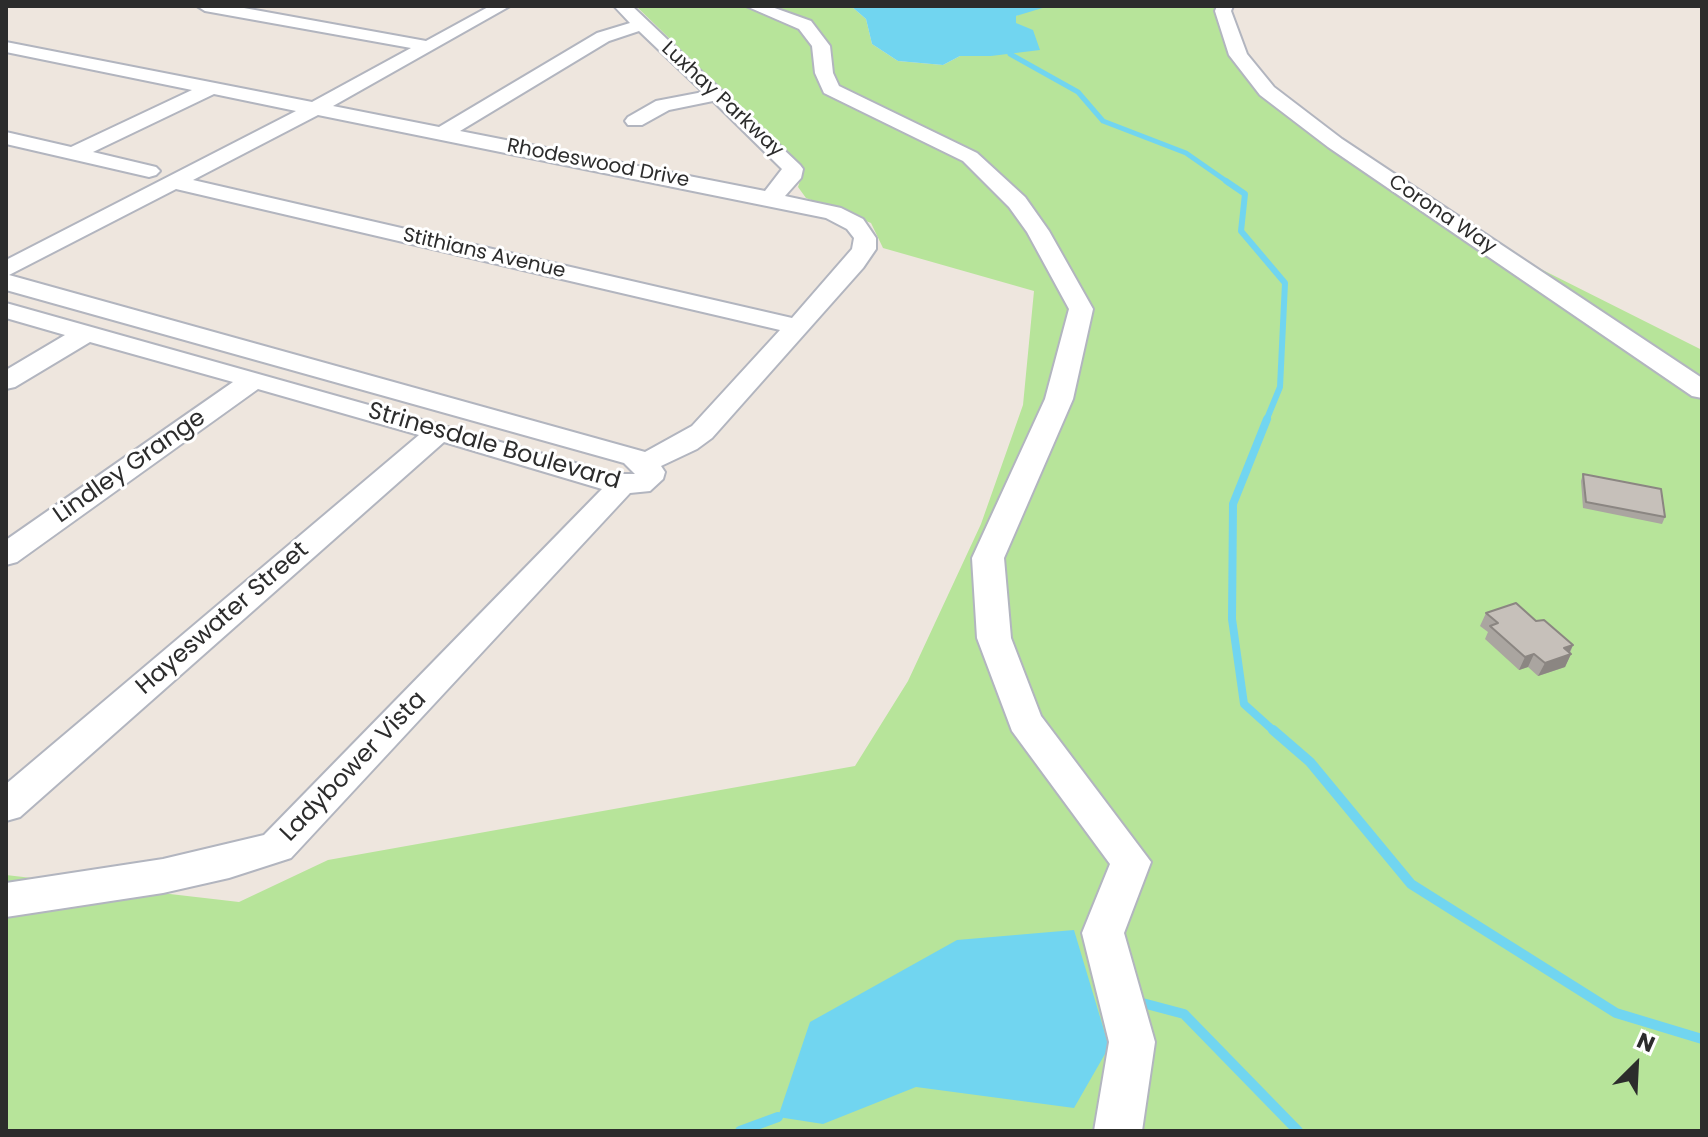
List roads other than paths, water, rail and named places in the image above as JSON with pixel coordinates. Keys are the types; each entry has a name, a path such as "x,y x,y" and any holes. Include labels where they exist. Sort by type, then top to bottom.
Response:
{"street":[{"path":"205,6 427,46"},
{"name":"Luxhay Parkway","path":"622,6 793,169 790,178 770,199"},
{"path":"754,6 805,25 821,46 824,73 831,89 970,157 1017,202 1038,231 1081,309 1059,399 988,558 994,638 1025,721 1131,862 1103,933 1132,1042 1118,1131"},
{"name":"Corona Way","path":"1225,6 1223,11 1238,55 1267,91 1335,143 1702,390"},
{"path":"465,8 496,9"},
{"path":"123,184 161,173 316,108 496,9"},
{"path":"443,133 603,37 642,25"},
{"path":"213,138 376,56 392,46 394,40"},
{"name":"Rhodeswood Drive","path":"6,47 770,199 833,213 855,224 865,238 864,249 855,263 702,432 631,474"},
{"path":"75,153 211,88"},
{"path":"635,121 663,105 716,95"},
{"name":"Stithians Avenue","path":"6,138 795,326"},
{"path":"6,269 161,173"},
{"name":"Strinesdale Boulevard","path":"6,282 634,457 631,474 439,432 6,310"},
{"path":"6,381 88,332"},
{"name":"Lindley Grange","path":"6,555 255,379"},
{"name":"Hayeswater Street","path":"6,806 439,432"},
{"name":"Ladybower Vista","path":"6,900 163,876 229,862 277,847 614,496 631,474"}],"water":[{"path":"851,6 1049,6 1016,16 1016,23 1033,30 1040,50 960,56 943,65 898,61 872,44 866,19"},
{"path":"1074,930 1109,1047 1074,1108 916,1087 823,1124 778,1117 810,1022 957,940"}],"waterway":[{"path":"1010,54 1078,92 1103,121 1186,153 1229,183"},
{"path":"1226,181 1245,194 1241,231 1285,283 1280,387 1266,421"},
{"path":"1267,419 1233,504 1232,619 1244,704 1275,732"},
{"path":"1273,730 1310,762 1411,884 1616,1013 1702,1039"},
{"path":"1135,1001 1184,1014 1298,1131"},
{"path":"740,1131 778,1117"}]}
